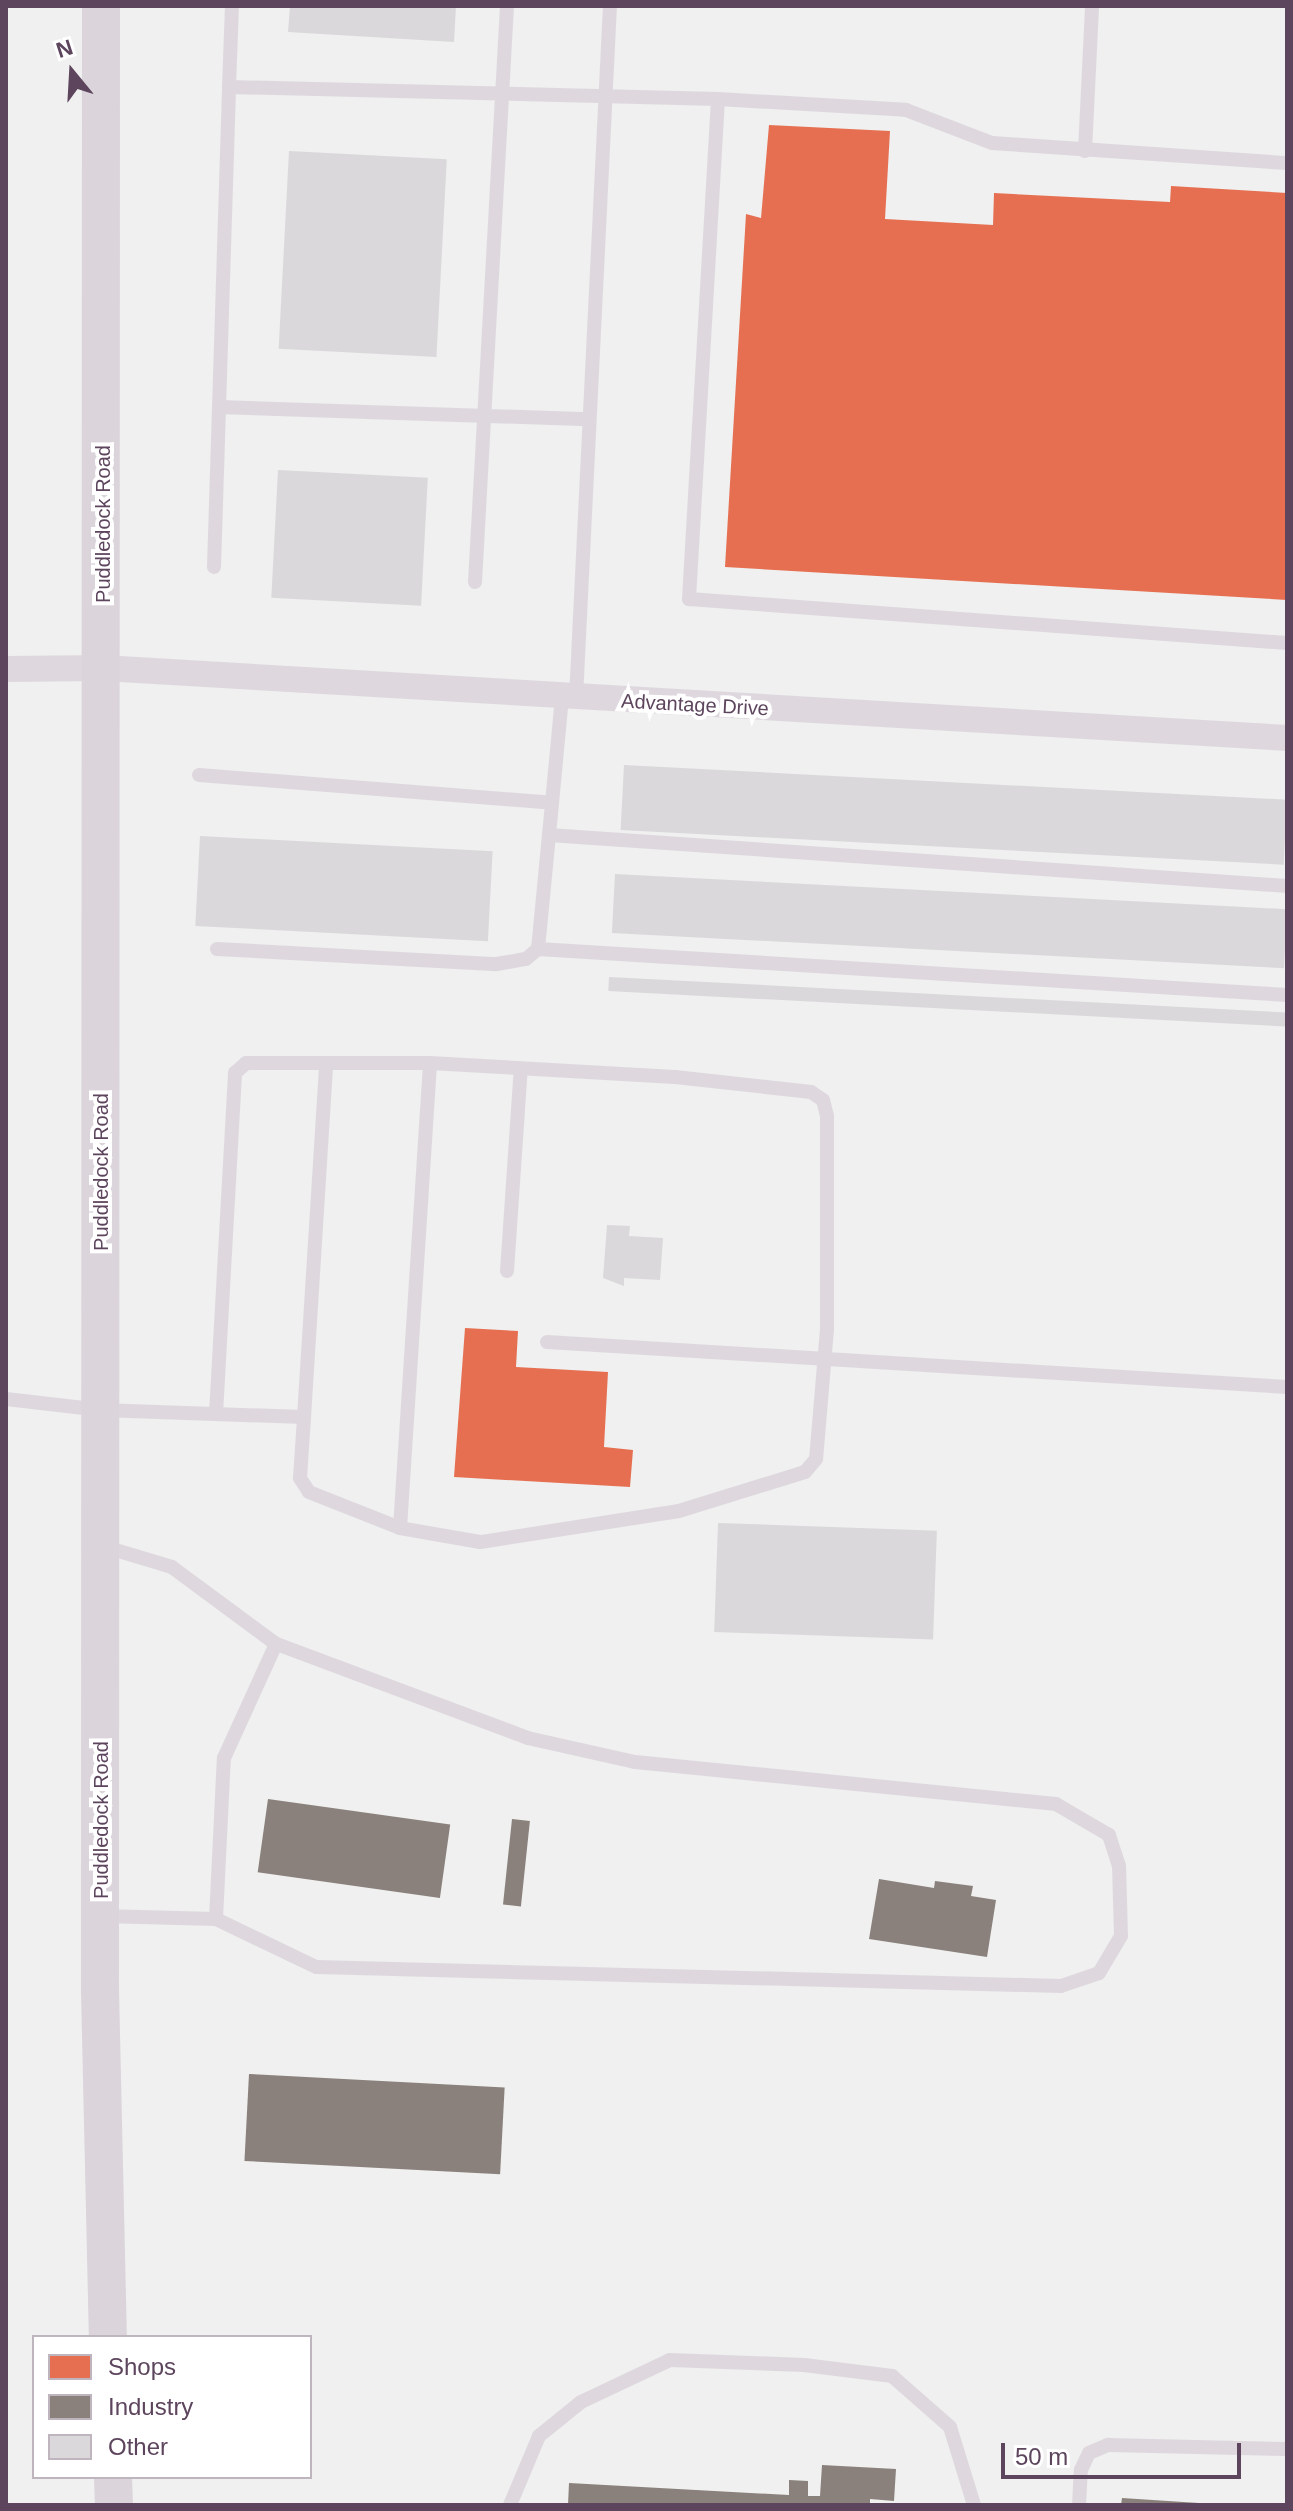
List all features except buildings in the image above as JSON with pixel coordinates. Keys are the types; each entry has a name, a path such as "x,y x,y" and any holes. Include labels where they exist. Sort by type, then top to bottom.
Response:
{"main road":[{"name":"Puddledock Road","path":"101,6 101,1916 108,2335"},
{"path":"113,2479 114,2505"}],"street":[{"name":"Advantage Drive","path":"6,669 103,668 569,698 1287,738"}],"lane":[{"path":"214,567 232,6"},
{"path":"475,582 507,6"},
{"path":"538,949 552,803 569,698 588,419 610,6"},
{"path":"1085,151 1092,6"},
{"path":"229,87 606,100 718,99 906,110 992,143 1287,163"},
{"path":"718,99 689,599 1287,643"},
{"path":"219,407 588,419"},
{"path":"199,775 552,803"},
{"path":"549,835 1287,886"},
{"path":"217,949 497,964 526,959 538,949 1287,995"},
{"path":"216,1414 235,1073 246,1063 430,1063 705,1080 811,1092 823,1100 827,1116 825,1357 816,1459 805,1472 679,1511 480,1542 400,1528 309,1492 300,1478 326,1065"},
{"path":"400,1528 430,1063"},
{"path":"507,1271 521,1068"},
{"path":"547,1342 1287,1387"},
{"path":"6,1399 101,1410 304,1417"},
{"path":"101,1546 172,1567 276,1644 528,1738 635,1762 1056,1804 1109,1835 1119,1866 1121,1936 1099,1973 1061,1986 316,1967 216,1919 101,1916"},
{"path":"216,1919 224,1758 276,1644"},
{"path":"510,2505 539,2436 581,2402 670,2360 804,2365 892,2376 950,2427 974,2505"},
{"path":"1079,2505 1085,2461 1089,2453 1108,2445 1287,2449"}]}
